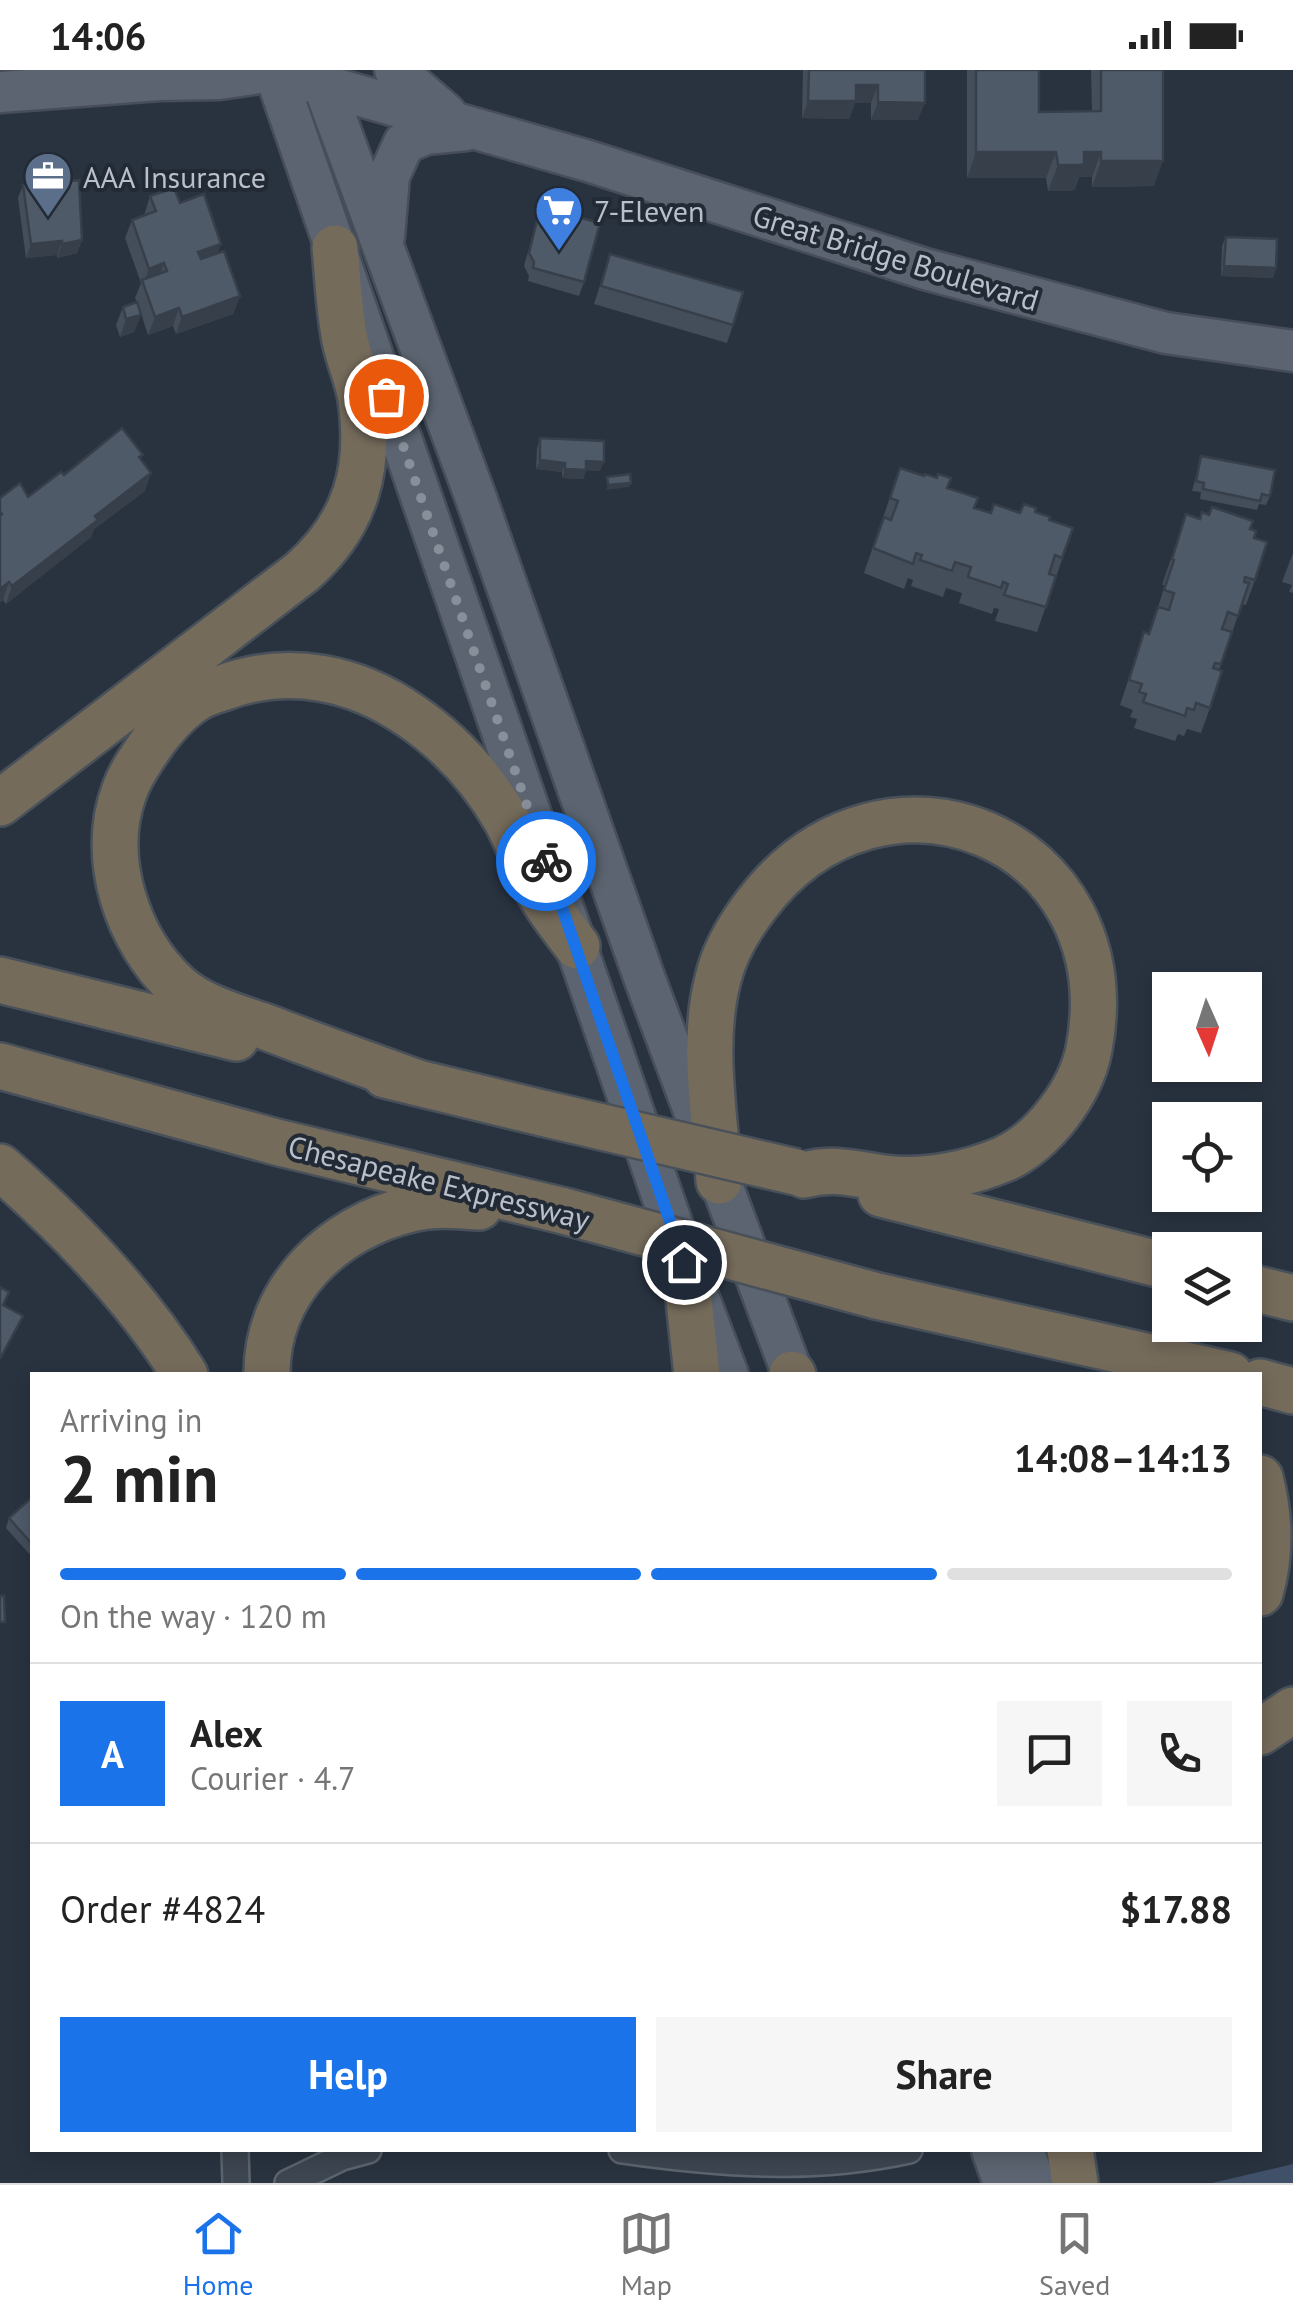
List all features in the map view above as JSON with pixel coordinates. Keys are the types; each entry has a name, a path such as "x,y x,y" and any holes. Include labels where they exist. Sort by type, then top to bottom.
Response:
{"highway":[{"path":"0,803 302,572 347,516 358,490 364,447 360,397 344,338 335,248"},
{"path":"415,1082 216,1009 180,990 155,963 134,928 120,886 116,856 116,827 124,792 167,723 198,696 244,680 281,675 323,677 354,686 411,716 468,766 485,787 508,822 542,897 577,946"},
{"path":"719,1182 710,1025 718,976 742,924 766,892 788,868 822,844 862,828 912,818 965,824 1016,851 1062,892 1089,952 1095,993 1085,1070 1053,1118 1034,1138 1005,1158 915,1181 832,1169 800,1173"},
{"path":"0,980 800,1173 1152,1262"},
{"name":"Chesapeake Expressway","path":"0,1066 276,1142 564,1211 876,1296 1217,1372"},
{"path":"0,1167 86,1250 140,1312 183,1372"},
{"path":"267,1372 270,1338 280,1304 317,1258 349,1234 379,1218 444,1204 564,1211"},
{"path":"684,1262 697,1372"},
{"path":"1262,1290 1293,1298"},
{"path":"1086,1342 1147,1372"},
{"path":"1262,1383 1293,1391"},
{"path":"1262,1490 1268,1525 1267,1568 1262,1586"},
{"path":"1262,1731 1293,1710"},
{"path":"1070,2152 1075,2183"}],"main road":[{"path":"0,92 218,79 273,70 684,1262 727,1372"},
{"name":"Great Bridge Boulevard","path":"273,70 320,78 924,270 1166,333 1293,351"},
{"path":"395,70 468,126"},
{"path":"320,78 477,501 644,977 792,1372"},
{"path":"384,251 389,176 404,143 426,134 468,126"},
{"path":"993,2152 1004,2183"},
{"path":"1023,2152 1036,2183"},
{"path":"1057,2152 1067,2183"}],"street":[{"path":"235,2152 236,2183"},
{"path":"288,2183 342,2156 359,2152"},
{"path":"637,2152 710,2162 790,2164 841,2162 898,2152"}],"water":[{"path":"1293,2164 1293,2183 1212,2183"}],"building":[{"path":"809,70 925,70 925,103 878,102 878,85 856,85 856,101 808,101"},
{"path":"976,70 1039,70 1039,112 1101,111 1101,70 1163,70 1163,161 1101,161 1101,152 1084,152 1084,164 1058,165 1056,152 976,152"},
{"name":"AAA Insurance","path":"59,172 59,182 79,180 82,240 31,244 23,185 42,183 41,173"},
{"path":"174,188 180,203 204,194 221,244 198,252 201,259 224,251 240,296 182,317 179,308 155,317 142,280 167,271 164,263 149,269 132,220 156,211 150,196"},
{"name":"7-Eleven","path":"548,209 600,223 584,282 533,268 529,253 537,220 547,215"},
{"path":"1226,237 1277,239 1276,268 1224,266"},
{"path":"610,254 743,292 733,325 601,286"},
{"path":"137,302 141,315 126,319 123,307"},
{"path":"122,428 143,455 139,457 151,473 95,516 98,520 12,586 9,582 0,589 0,498 20,483 28,497 61,472 64,475"},
{"path":"540,438 604,441 604,462 586,461 586,470 565,469 565,463 540,460"},
{"path":"1201,456 1275,470 1270,496 1262,494 1260,501 1203,489 1204,483 1196,481"},
{"path":"900,468 924,476 937,478 938,474 951,478 947,488 978,498 974,508 991,513 994,504 1020,513 1024,504 1036,508 1035,512 1050,517 1049,520 1073,528 1062,558 1055,555 1049,574 1056,576 1046,607 1004,595 1008,584 1003,582 1001,588 968,577 971,567 955,562 952,571 920,560 922,555 916,553 913,564 873,548 884,517 891,520 898,501 890,498"},
{"path":"630,474 631,483 608,485 607,477"},
{"path":"1212,507 1253,521 1250,529 1256,531 1254,538 1267,542 1255,580 1245,577 1244,582 1249,583 1238,616 1228,612 1222,629 1232,632 1221,664 1215,663 1213,668 1222,671 1210,708 1196,703 1194,710 1187,708 1185,716 1143,702 1146,694 1139,692 1142,684 1129,680 1144,632 1149,634 1158,607 1169,610 1174,593 1164,590 1186,514 1200,519 1202,512 1209,515"},
{"path":"0,1287 9,1292 3,1305 23,1316 0,1359"},
{"path":"30,1499 30,1542 9,1518"},
{"path":"0,1596 4,1596 5,1622 0,1622"}],"way so far":[{"path":"386,396 546,861"}],"place":[{"name":"AAA Insurance","path":"48,218"},
{"name":"7-Eleven","path":"559,252"}],"route":[{"path":"546,861 684,1262"}]}
